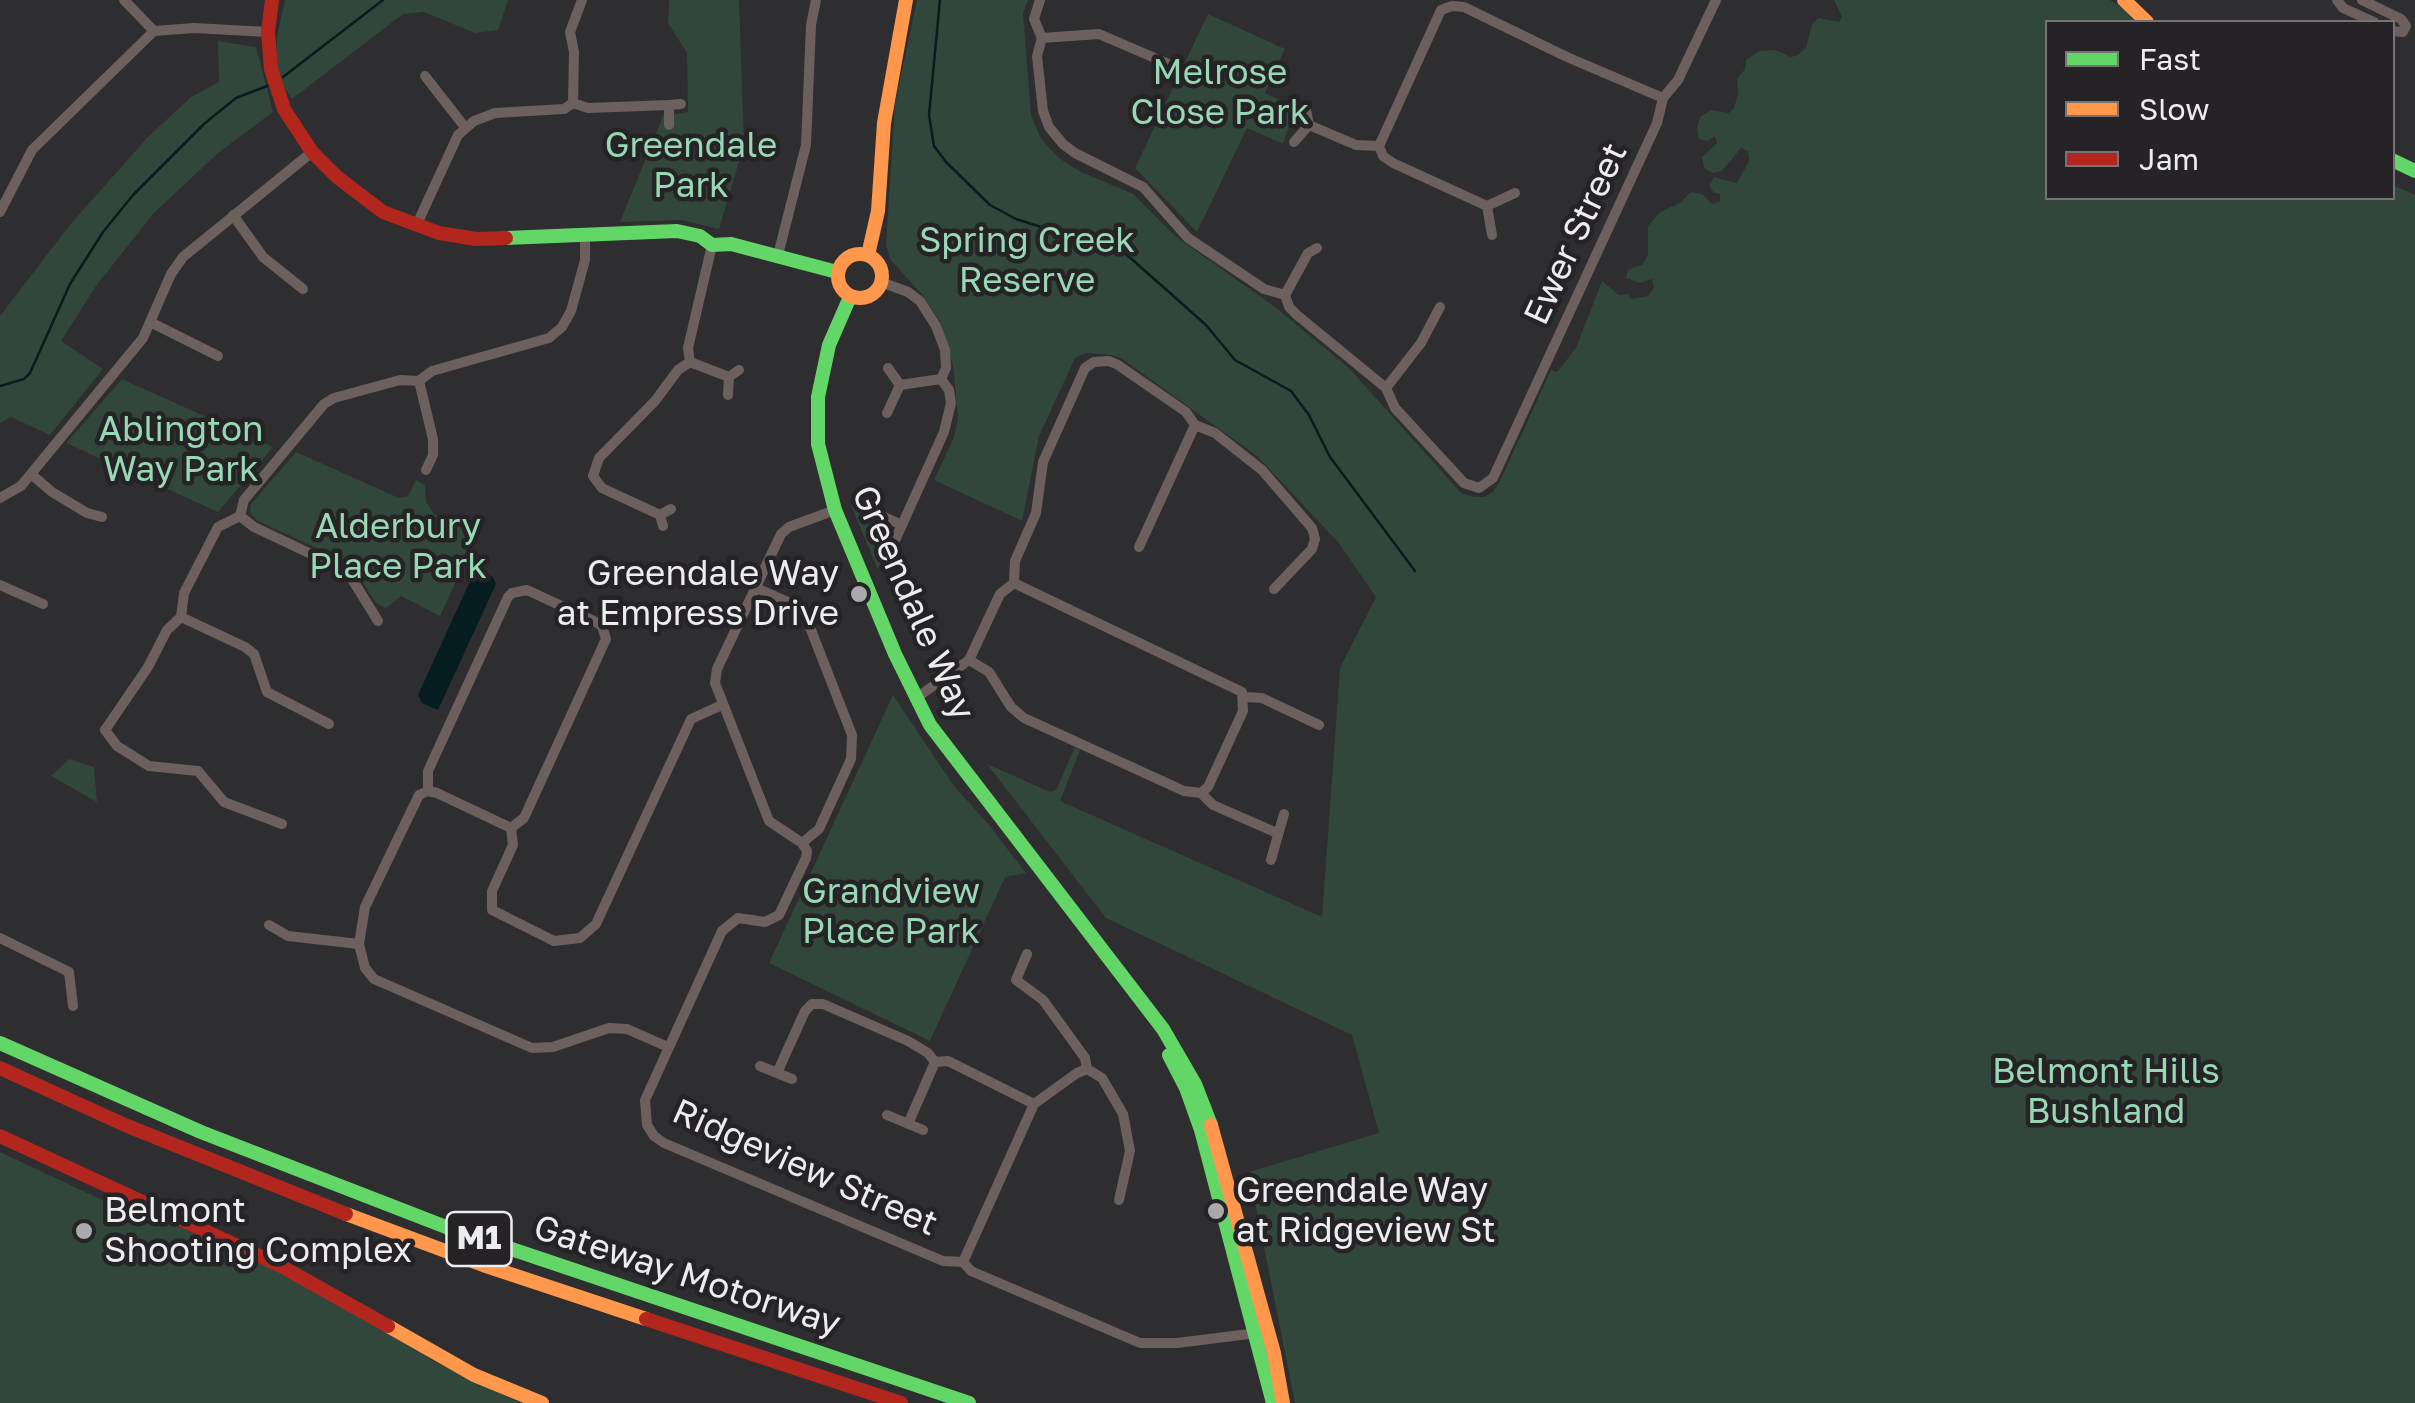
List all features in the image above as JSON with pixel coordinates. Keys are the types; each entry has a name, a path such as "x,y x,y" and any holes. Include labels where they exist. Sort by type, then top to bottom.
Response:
{"main road":[{"path":"272,0 268,32 271,68 284,108 312,152 383,212 440,233 476,239 677,231 700,236 712,245 731,244 838,272"},
{"path":"868,255 880,190 884,123 906,0"},
{"path":"2124,0 2144,20"},
{"path":"868,255 878,263 881,282 866,298 850,297 840,287 838,272 849,256 868,255"},
{"name":"Greendale Way","path":"850,297 828,345 818,397 818,444 835,510 915,699 955,761 1136,996 1186,1088 1283,1403"},
{"name":"Gateway Motorway","path":"0,1044 233,1146 446,1227 969,1403"},
{"name":"Gateway Motorway","path":"0,1068 144,1132 368,1223 901,1403"},
{"path":"0,1136 278,1265 474,1375 542,1403"},
{"name":"Greendale Way","path":"1262,1332 1273,1403"}],"street":[{"path":"124,0 154,32"},
{"path":"574,102 570,32 582,0"},
{"path":"778,255 806,145 811,25 816,0"},
{"path":"1040,0 1034,19 1042,38 1037,56 1043,111 1049,128 1062,144 1142,186 1188,238 1264,289 1285,295"},
{"name":"Ewer Street","path":"1386,388 1395,408 1464,483 1479,488 1493,478 1657,123 1662,98 1678,80 1716,0"},
{"path":"2337,0 2343,8 2370,20"},
{"path":"2362,0 2384,5 2400,18 2406,26 2403,32 2395,31"},
{"path":"1515,193 1488,206 1392,163 1379,146 1436,16 1452,3 1662,98"},
{"path":"0,212 32,150 154,32 194,28 268,32"},
{"path":"1042,38 1100,34 1146,60 1178,68"},
{"path":"425,76 464,126"},
{"path":"574,102 588,108 675,104 670,125"},
{"path":"416,224 464,126 495,113 564,109 574,102"},
{"path":"1306,110 1309,125"},
{"path":"1309,125 1356,146 1379,146"},
{"path":"1294,142 1309,125"},
{"path":"0,498 21,486 152,323 183,257 312,152"},
{"path":"1488,206 1492,235"},
{"path":"233,215 263,257 303,290"},
{"path":"240,516 244,500 324,404 334,398 400,380 419,381 432,372 536,344 562,327 571,311 586,260 586,236"},
{"path":"690,362 688,348 712,245"},
{"path":"1285,295 1308,253 1316,248"},
{"path":"881,282 920,301 936,326 945,350 946,368 941,379"},
{"path":"1285,295 1298,315 1386,388 1421,343 1440,306"},
{"path":"152,323 218,356"},
{"path":"915,699 969,660 1000,594 1014,583 1015,561 1036,513 1043,462 1086,368 1102,360 1118,365 1262,470 1315,533 1312,549 1274,589"},
{"path":"690,362 728,378"},
{"path":"664,517 602,488 593,476 599,458 678,370 690,362"},
{"path":"888,368 900,384"},
{"path":"728,378 740,370"},
{"path":"728,378 728,395"},
{"path":"900,384 941,379"},
{"path":"894,542 950,416 949,390 941,379"},
{"path":"419,381 433,439 433,455 426,470"},
{"path":"887,412 900,384"},
{"path":"1139,547 1195,424"},
{"path":"31,474 52,492 102,517"},
{"path":"754,588 797,606 806,618 852,735 851,759 819,829 802,843 770,821 715,683 717,670 754,588 781,534 835,510"},
{"path":"240,516 218,526 184,593 181,617 167,630 148,667 105,730 108,739 148,766 198,771 224,802 282,824"},
{"path":"240,516 254,527 347,571 378,621"},
{"path":"882,516 902,526"},
{"path":"1014,583 1236,686 1244,697 1243,711 1212,780 1201,793"},
{"path":"0,585 43,604"},
{"path":"428,791 428,771 508,597 512,592 527,590 596,622 602,626 606,639 524,818 511,828"},
{"path":"181,617 245,647 254,654 267,692 329,724"},
{"path":"969,660 989,672 1011,707 1024,718 1184,791 1201,793 1213,804 1276,833"},
{"path":"1244,697 1262,698 1318,725"},
{"path":"511,828 513,845 492,891 492,910 554,941 580,938 596,924 691,718 722,705"},
{"path":"511,828 428,791 418,795 365,907 359,944 365,968 374,979 523,1046 553,1047 609,1028 620,1028 668,1047"},
{"path":"1271,860 1284,814"},
{"name":"Ridgeview Street","path":"802,843 807,850 806,858 779,916 765,922 738,918 726,924 645,1100 643,1112 654,1136 943,1260 963,1262 971,1271 1140,1342 1177,1343 1262,1332"},
{"path":"269,926 288,936 359,944"},
{"path":"0,938 69,972 73,1006"},
{"path":"1027,954 1016,980 1043,1000 1084,1058 1087,1070"},
{"path":"777,1073 805,1011 812,1004 822,1004 908,1041 935,1062"},
{"path":"935,1062 948,1061 1034,1104"},
{"path":"908,1124 935,1062"},
{"path":"760,1066 792,1079"},
{"path":"963,1262 1034,1104 1087,1070 1102,1078 1123,1114 1130,1150 1120,1200"},
{"path":"887,1115 923,1130"}],"green space":[{"path":"285,0 508,0 498,30 475,33 424,12 403,14 292,99 281,83 276,65"},
{"name":"Greendale Park","path":"669,0 739,0 744,144 719,229 682,220 620,222 663,116 688,112 687,53 668,23"},
{"name":"Belmont Hills Bushland","path":"917,0 1028,0 1023,13 1031,115 1041,139 1079,171 1133,194 1175,236 1275,307 1349,368 1461,493 1473,497 1493,492 1500,481 1551,370 1557,372 1576,348 1602,281 1631,299 1648,296 1654,288 1652,279 1640,283 1626,278 1628,270 1643,264 1648,254 1648,226 1660,212 1680,203 1691,192 1702,194 1712,204 1720,201 1720,194 1709,186 1714,177 1736,183 1741,176 1749,161 1748,151 1741,148 1722,171 1713,173 1704,168 1702,157 1717,143 1715,136 1707,141 1699,139 1700,117 1711,110 1729,113 1734,108 1737,79 1746,60 1759,51 1798,55 1806,48 1818,18 1839,22 1842,17 1834,0 2110,0 2136,20 2045,20 2045,200 2395,200 2395,186 2415,195 2415,1403 1295,1403 1249,1172 1379,1133 1352,1035 1106,918 987,764 1050,792 1056,790 1075,747 1080,750 1060,801 1322,917 1340,668 1376,597 1338,542 1257,456 1121,358 1111,355 1086,353 1075,358 1039,436 1022,521 934,480 954,437 958,417 953,365 941,323 890,259 886,245 895,104"},
{"name":"Melrose Close Park","path":"1208,14 1285,49 1265,93 1295,108 1283,144 1247,128 1197,232 1135,168"},
{"path":"218,41 256,47 273,112 218,153 154,213 96,286 61,341 103,369 50,435 11,417 0,423 0,316 69,226 147,138 191,97 219,82"},
{"name":"Ablington Way Park","path":"122,379 273,447 218,512 66,443"},
{"name":"Alderbury Place Park","path":"296,452 399,498 408,496 416,480 425,485 426,502 434,514 477,536 440,616 401,596 386,608 376,603 356,571 338,558 258,521 250,513 251,504"},
{"path":"851,505 893,528 878,570"},
{"name":"Grandview Place Park","path":"893,695 954,786 1026,873 1005,877 930,1041 769,963"},
{"path":"69,759 94,767 97,802 51,776"},
{"name":"Belmont Shooting Complex","path":"0,1152 147,1221 152,1214 272,1269 328,1297 435,1362 521,1403 0,1403"}],"water":[{"path":"485,573 496,584 438,710 422,703 418,695 471,579"}],"waterway":[{"path":"283,77 383,0"},
{"path":"940,0 929,115 934,146 946,162 990,205 1016,219 1126,254 1206,325 1235,360 1291,391 1309,415 1330,457 1415,571"},
{"path":"0,386 24,379 30,373 70,284 103,232 133,195 204,124 236,98 267,86"}],"traffic: fast":[{"path":"2395,161 2415,171"},
{"path":"506,238 677,231 700,236 712,245 731,244 837,272"},
{"path":"850,297 829,345 818,397 818,444 835,510 895,654 930,725 1163,1029 1195,1084 1211,1125"},
{"path":"0,1043 201,1132 446,1227 969,1403"},
{"path":"1169,1055 1201,1130 1273,1403"}],"traffic: slow":[{"path":"868,255 878,211 884,123 906,0"},
{"path":"2124,0 2145,20"},
{"path":"860,254 876,260 882,276 876,292 860,298 844,292 838,276 844,260 860,254"},
{"path":"1211,1125 1274,1353 1283,1403"},
{"path":"346,1214 646,1319"},
{"path":"388,1326 474,1375 542,1403"}],"traffic: jam":[{"path":"272,0 268,32 271,69 284,109 312,152 383,212 439,233 476,239 506,238"},
{"path":"0,1068 125,1125 346,1214"},
{"path":"0,1136 279,1265 388,1326"},
{"path":"646,1319 901,1403"}],"place":[{"name":"Greendale Way at Empress Drive","path":"859,594"},
{"name":"Greendale Way at Ridgeview St","path":"1216,1211"},
{"name":"Belmont Shooting Complex","path":"84,1231"}],"park label":[{"name":"Spring Creek Reserve","path":"1027,261"}]}
